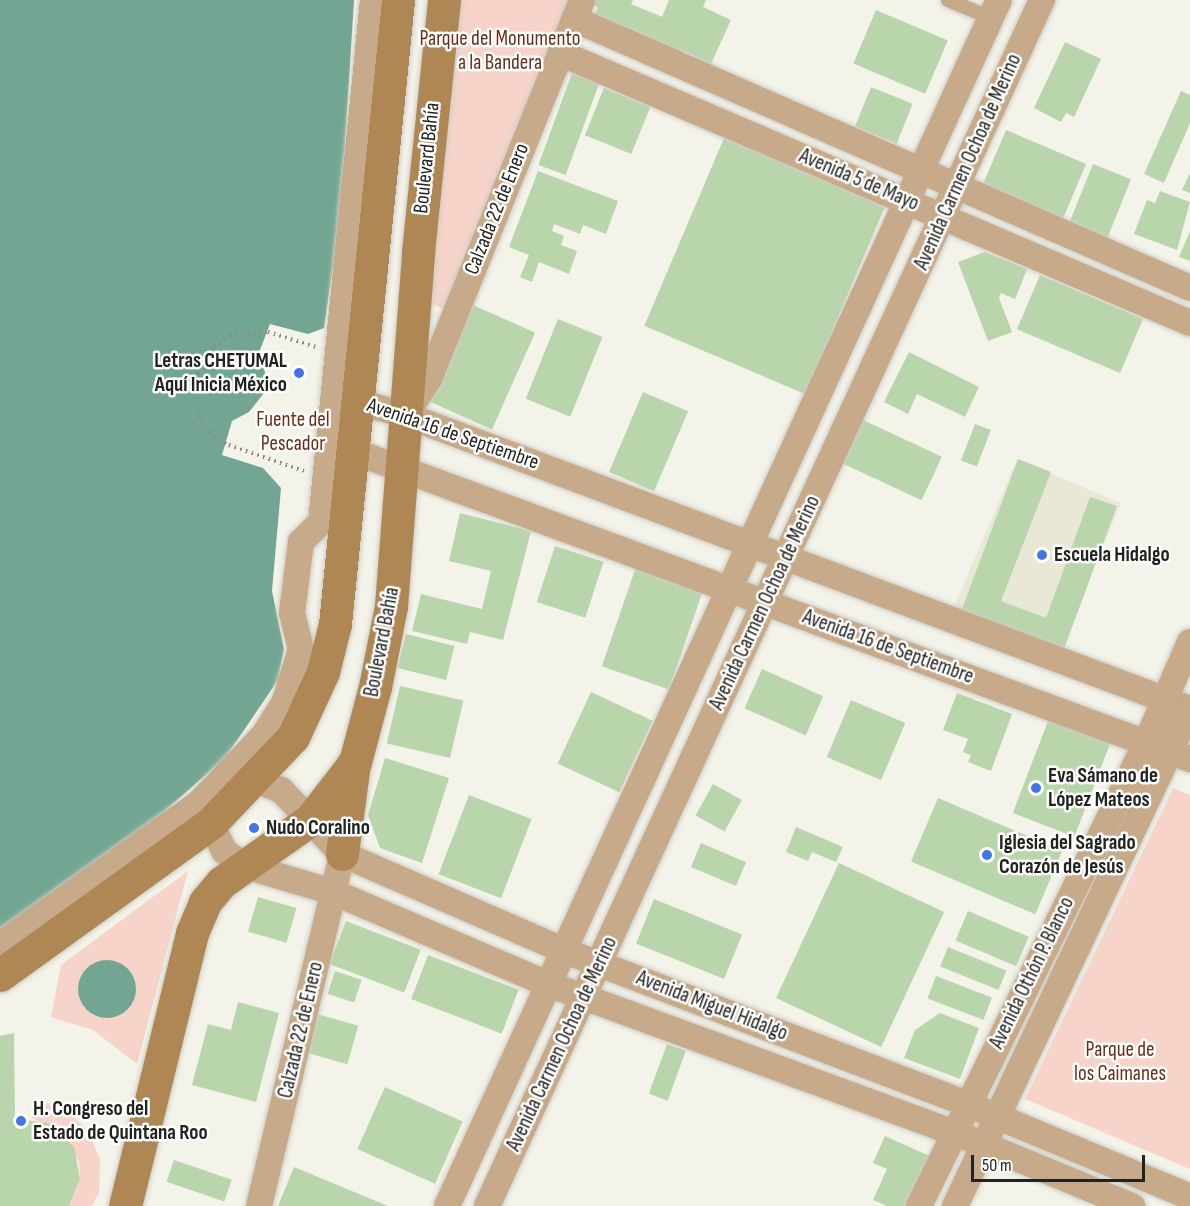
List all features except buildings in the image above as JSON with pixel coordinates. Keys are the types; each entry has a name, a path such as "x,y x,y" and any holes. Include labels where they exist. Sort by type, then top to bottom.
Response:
{"main road":[{"path":"0,975 211,823 256,780 293,737 323,672 335,624 350,450 398,0"},
{"name":"Boulevard Bahía","path":"125,1206 192,933 205,902 245,866 310,820 355,762 391,606 404,468 405,415 444,0"},
{"path":"342,854 355,762"}],"street":[{"path":"0,945 199,803 264,735 285,701 301,649 292,613 301,542 321,522 373,0"},
{"name":"Avenida Carmen Ochoa de Merino","path":"487,1206 1042,0"},
{"name":"Calzada 22 de Enero","path":"405,415 429,380 578,9"},
{"name":"Avenida 5 de Mayo","path":"578,9 955,188 1190,288"},
{"name":"Avenida Carmen Ochoa de Merino","path":"447,1206 995,9"},
{"name":"Avenida 5 de Mayo","path":"560,53 909,200 943,217 1190,322"},
{"path":"966,74 1000,91"},
{"name":"Avenida 16 de Septiembre","path":"356,401 405,415 787,556 1190,709"},
{"path":"813,406 849,422"},
{"name":"Avenida 16 de Septiembre","path":"350,450 1181,755"},
{"name":"Avenida Othón P. Blanco","path":"919,1206 953,1132 1146,743 1190,642"},
{"name":"Avenida Othón P. Blanco","path":"955,1206 996,1118 1181,755 1190,709"},
{"name":"Avenida Miguel Hidalgo","path":"256,780 281,789 342,854 565,951 600,962 968,1104 996,1118 1190,1197"},
{"name":"Avenida Miguel Hidalgo","path":"211,823 224,851 245,866 333,892 548,984 953,1132 982,1146 1132,1206"},
{"name":"Calzada 22 de Enero","path":"259,1206 342,854"}],"lane":[{"path":"948,0 995,9"}],"path":[{"path":"325,479 226,444 199,417 194,379 201,361 222,340 249,331 268,332 337,354"}],"shaded area":[{"path":"0,0 354,0 341,211 324,328 308,334 270,324 258,355 265,372 264,393 249,412 232,421 222,455 263,468 281,488 272,591 284,649 278,680 225,758 142,831 0,932"},
{"name":"Escuela Hidalgo","path":"1017,459 1121,503 1059,650 954,606"},
{"path":"107,960 118,962 131,973 136,989 134,1000 123,1013 107,1018 96,1016 83,1005 78,989 80,978 91,965"}],"green space":[{"name":"Parque del Monumento a la Bandera","path":"457,0 571,0 447,307 441,308 428,302"},
{"name":"Parque de los Caimanes","path":"1173,788 1190,795 1190,1169 1025,1099"},
{"path":"188,871 137,1064 93,1030 51,1017 61,965"},
{"path":"37,1099 64,1109 87,1129 100,1159 99,1192 92,1206 69,1206 80,1179 79,1162 63,1133 32,1118"}],"place":[{"name":"Letras CHETUMAL Aquí Inicia México","path":"299,373"},
{"name":"Escuela Hidalgo","path":"1042,555"},
{"name":"Eva Sámano de López Mateos","path":"1036,788"},
{"name":"Nudo Coralino","path":"254,828"},
{"name":"Iglesia del Sagrado Corazón de Jesús","path":"987,855"},
{"name":"H. Congreso del Estado de Quintana Roo","path":"21,1121"}],"park label":[{"name":"Fuente del Pescador","path":"293,432"}]}
